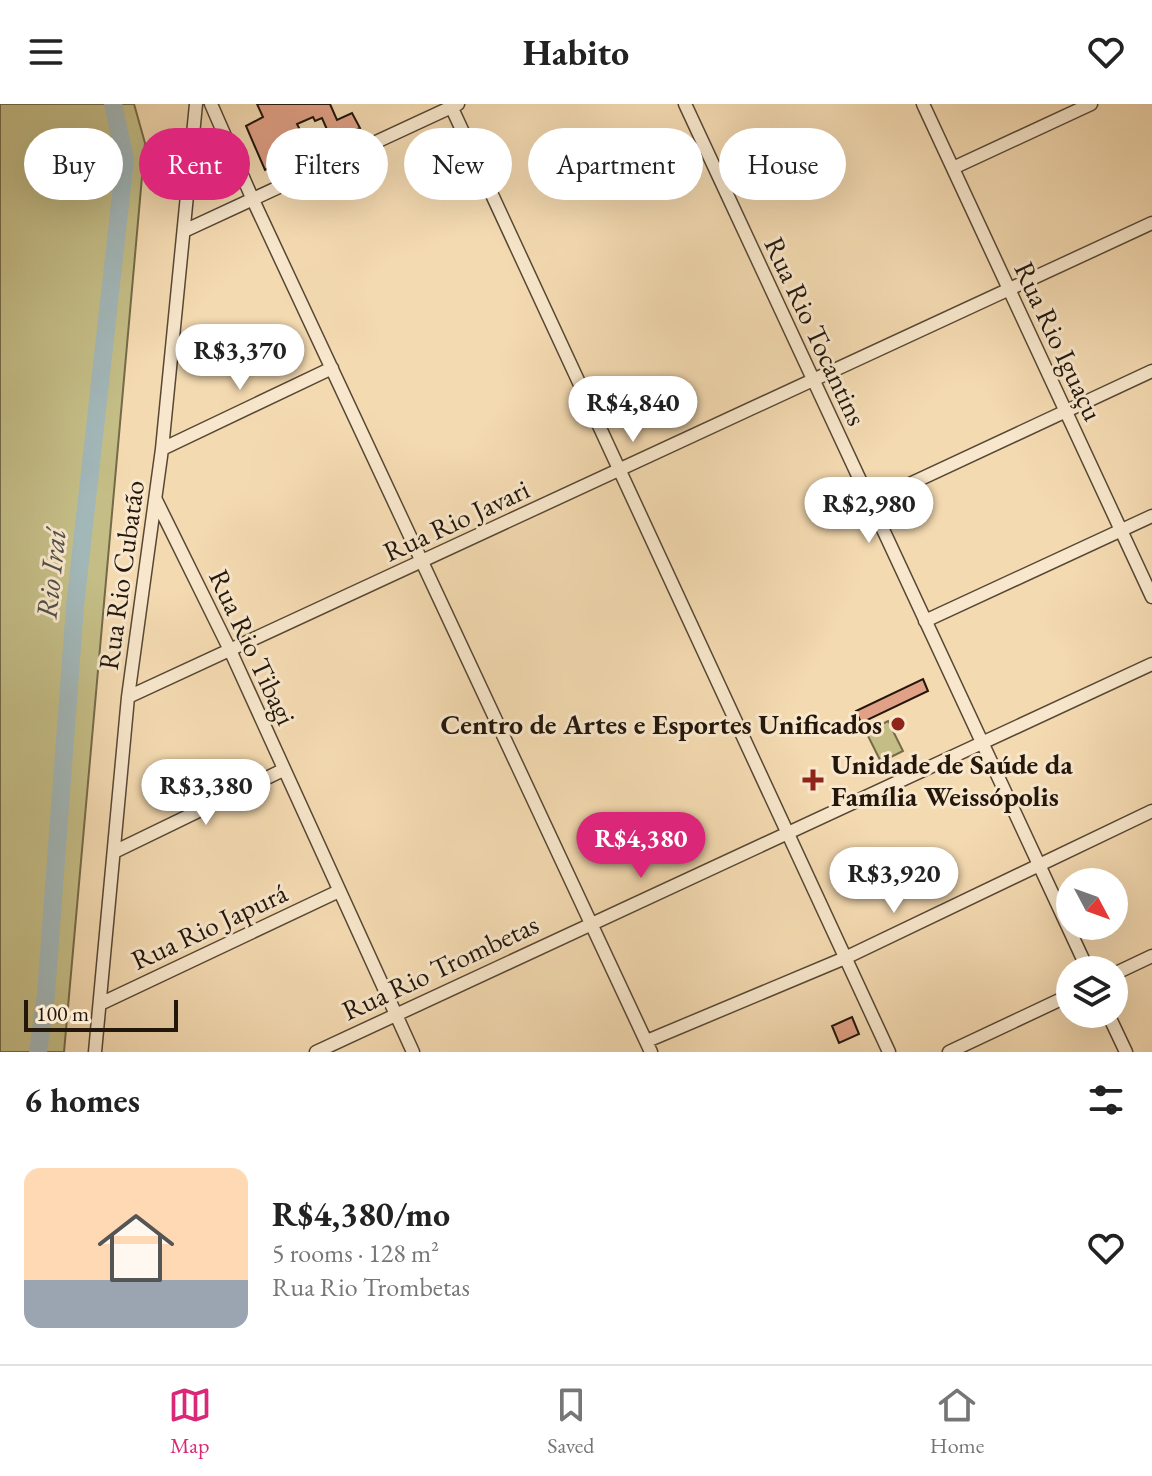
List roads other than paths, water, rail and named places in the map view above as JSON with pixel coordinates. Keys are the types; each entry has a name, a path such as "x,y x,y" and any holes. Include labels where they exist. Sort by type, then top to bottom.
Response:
{"street":[{"name":"Rua Rio Cubatão","path":"95,1052 128,697 155,514 196,104"},
{"path":"211,104 649,1047 845,958 1152,811"},
{"name":"Rua Rio Tocantins","path":"685,104 1081,956"},
{"name":"Rua Rio Iguaçu","path":"923,104 1152,597"},
{"path":"953,168 1091,104"},
{"path":"184,231 453,105 889,1052"},
{"name":"Rua Rio Javari","path":"128,697 1152,223"},
{"path":"162,449 332,368"},
{"path":"869,503 1152,371"},
{"name":"Rua Rio Tibagi","path":"155,499 230,650 413,1052"},
{"name":"Rua Rio Tibagi","path":"155,514 169,524"},
{"path":"925,621 1152,516"},
{"name":"Rua Rio Trombetas","path":"316,1052 1152,664"},
{"path":"114,852 283,770"},
{"name":"Rua Rio Japurá","path":"100,1004 339,891"},
{"path":"1128,967 1152,956"},
{"path":"949,1052 1056,1002"},
{"path":"1115,1028 1126,1052"}],"waterway":[{"name":"Rio Iraí","path":"38,1052 46,994 75,606 125,159 113,104"}],"place":[{"name":"Centro de Artes e Esportes Unificados","path":"898,724"},
{"name":"Unidade de Saúde da Família Weissópolis","path":"813,780"}]}
